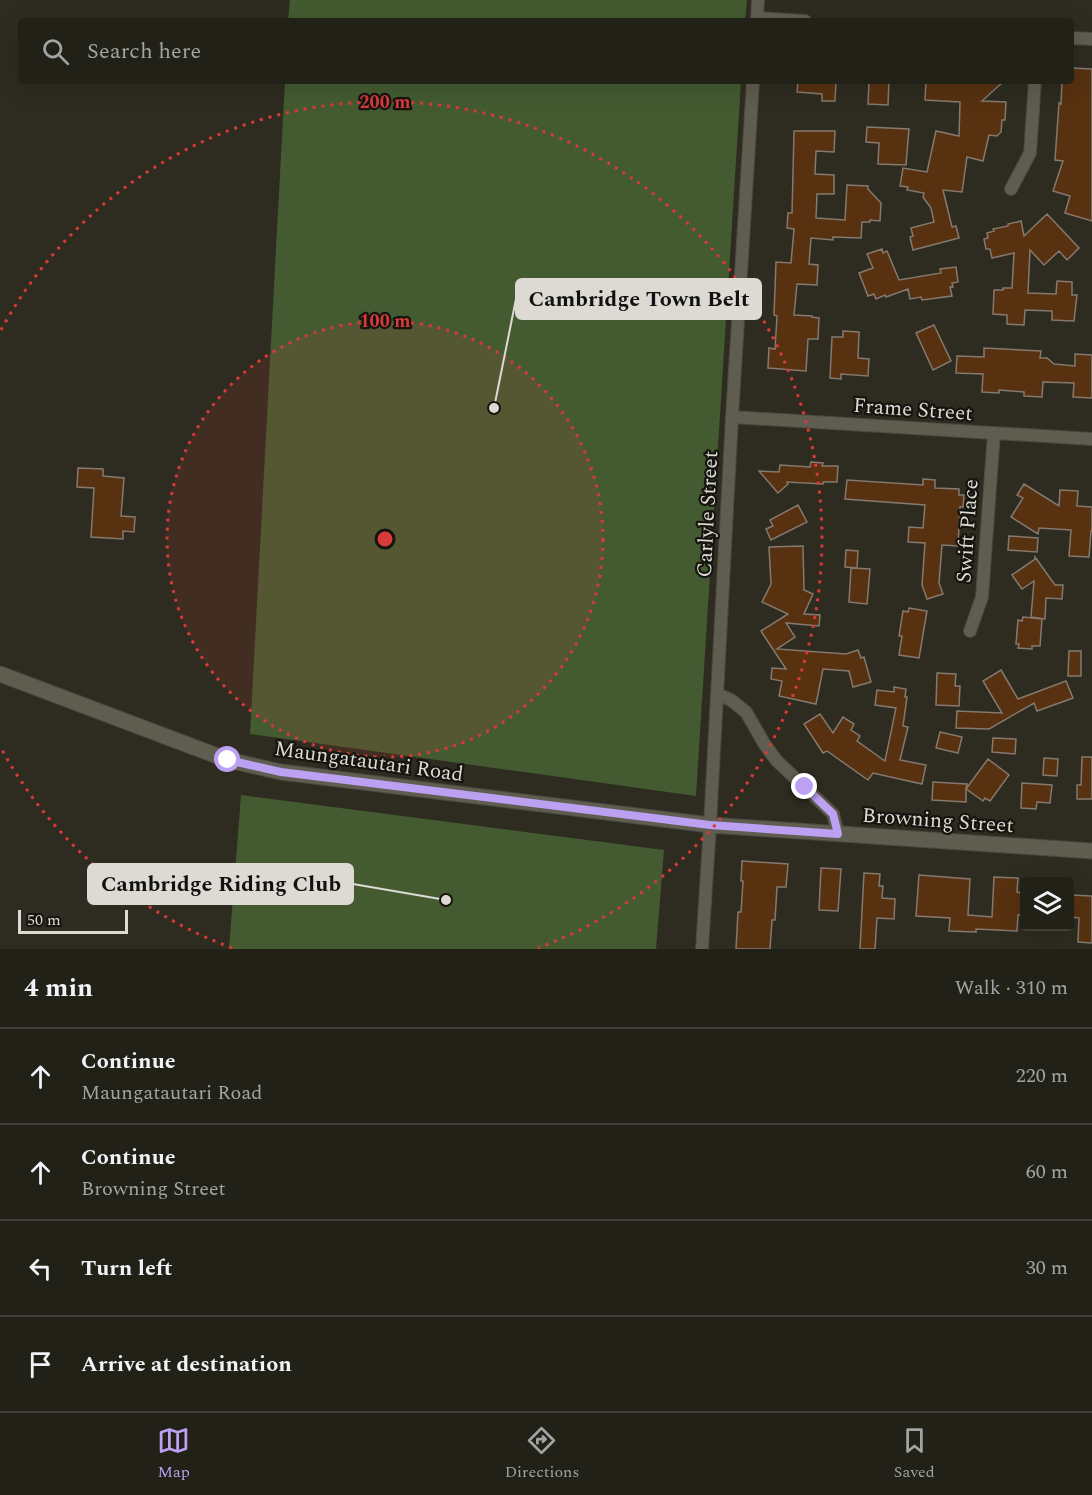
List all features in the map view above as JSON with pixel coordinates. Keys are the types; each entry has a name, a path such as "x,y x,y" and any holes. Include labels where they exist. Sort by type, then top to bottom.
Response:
{"street":[{"path":"757,18 758,0"},
{"path":"1074,38 1092,39"},
{"name":"Carlyle Street","path":"702,949 753,84"},
{"path":"1011,189 1030,153 1035,84"},
{"name":"Frame Street","path":"732,417 1092,439"},
{"name":"Swift Place","path":"970,631 982,597 994,433"},
{"name":"Maungatautari Road","path":"0,674 218,756 281,772 710,825"},
{"path":"717,694 731,700 746,712 777,761 833,814 838,834"},
{"name":"Browning Street","path":"710,825 1092,851"}],"green space":[{"path":"290,0 747,0 745,18 288,18"},
{"path":"285,84 741,84 696,796 250,734"},
{"path":"241,795 664,850 656,949 229,949"}],"building":[{"path":"1074,68 1092,69 1092,221 1065,213 1070,196 1053,191 1063,161 1055,160 1059,103 1061,104 1062,84 1074,84"},
{"path":"798,84 836,84 835,101 822,101 822,94 797,92"},
{"path":"869,84 889,84 888,105 868,104"},
{"path":"926,84 1001,84 982,101 1006,102 1005,120 1002,120 1001,132 997,136 989,135 983,161 967,157 962,192 943,190 952,227 956,226 959,238 913,250 910,237 913,236 911,228 934,222 931,208 923,197 924,193 907,190 908,187 900,186 903,168 927,172 936,131 959,136 960,102 925,100"},
{"path":"867,127 909,129 906,165 878,164 879,143 866,142"},
{"path":"794,131 835,131 834,152 816,151 815,174 834,175 834,194 817,194 816,218 845,220 847,185 868,186 868,189 881,203 880,221 862,222 861,238 833,237 833,240 811,238 809,264 818,265 817,285 797,284 794,315 819,318 818,339 808,339 806,371 768,368 769,348 775,349 776,262 791,263 794,229 787,228 788,213 792,213"},
{"path":"1047,214 1079,248 1067,260 1059,251 1044,265 1030,250 1028,293 1056,294 1057,281 1072,282 1072,295 1077,295 1074,321 1052,320 1052,311 1025,310 1024,325 1007,324 1007,315 993,314 994,290 1012,288 1014,253 992,258 990,249 986,249 984,239 988,238 987,233 994,231 993,229 1021,221 1024,236"},
{"path":"882,249 883,253 887,251 899,280 941,273 940,269 956,267 958,282 952,283 953,287 950,287 952,296 922,300 921,297 910,299 908,289 876,299 874,294 868,296 859,273 873,268 867,254"},
{"path":"934,325 951,361 933,370 916,333"},
{"path":"843,331 859,332 858,358 869,359 868,376 841,374 841,379 830,378 832,337 843,337"},
{"path":"984,348 1041,351 1040,358 1047,358 1054,364 1075,366 1075,354 1092,355 1092,398 1073,397 1074,383 1043,382 1042,397 1024,396 1024,392 999,390 999,393 982,392 983,374 956,373 957,356 984,357"},
{"path":"811,462 823,463 822,466 838,466 837,482 823,482 823,484 787,482 788,484 778,493 759,471 779,472 780,465 810,467"},
{"path":"78,468 103,469 103,476 124,478 121,516 135,517 134,532 123,531 123,539 91,537 94,488 77,487"},
{"path":"923,479 935,480 935,488 959,489 959,495 964,495 963,507 960,507 958,546 942,545 939,583 943,594 927,599 922,585 925,543 908,542 909,527 923,528 925,505 845,499 847,480 923,485"},
{"path":"1024,484 1059,506 1060,490 1078,491 1077,506 1092,507 1089,557 1069,556 1071,530 1039,528 1038,534 1011,517 1023,498 1017,495"},
{"path":"798,505 807,522 771,540 766,529 773,526 770,520"},
{"path":"1009,536 1038,538 1037,552 1008,550"},
{"path":"803,546 804,590 813,594 804,614 820,615 819,626 786,623 795,637 777,649 846,654 858,650 861,658 864,657 871,682 853,687 849,671 823,669 816,704 779,696 782,681 771,679 772,668 786,669 761,631 788,614 762,602 771,584 769,547"},
{"path":"846,550 858,551 857,568 845,567"},
{"path":"1035,557 1055,585 1063,585 1062,599 1046,598 1045,619 1031,617 1034,581 1022,589 1012,575"},
{"path":"851,568 870,569 867,604 849,602"},
{"path":"909,608 927,611 919,658 899,655 903,611 908,612"},
{"path":"1023,617 1042,619 1040,646 1032,646 1032,649 1018,648 1019,644 1016,644 1018,620 1022,621"},
{"path":"1069,651 1081,651 1081,676 1068,676"},
{"path":"1001,670 1018,699 1066,681 1073,698 1037,711 1034,703 989,729 956,728 957,711 1002,713 983,681"},
{"path":"937,673 956,674 955,686 960,686 959,706 936,705"},
{"path":"894,687 906,689 905,697 907,697 903,726 908,727 900,760 926,765 922,784 873,773 868,780 827,751 823,753 804,724 820,714 833,733 843,717 854,724 851,730 860,736 857,741 885,761 896,708 875,705 877,690 894,692"},
{"path":"940,732 962,737 958,753 936,748"},
{"path":"993,738 1016,739 1015,754 992,752"},
{"path":"1082,757 1092,757 1092,799 1077,799 1077,785 1081,785"},
{"path":"1044,758 1058,759 1057,776 1043,775"},
{"path":"988,759 1009,775 990,801 985,798 983,801 966,789"},
{"path":"933,782 967,784 966,802 932,800"},
{"path":"1022,783 1052,785 1050,803 1037,802 1036,809 1021,808"},
{"path":"742,861 788,864 786,887 777,887 770,949 736,949 738,912 741,912"},
{"path":"821,868 841,869 838,911 819,910"},
{"path":"864,873 880,874 879,886 883,886 882,898 895,899 894,919 877,918 875,949 860,949"},
{"path":"919,875 970,879 968,915 992,917 994,877 1018,878 1020,915 1018,915 1017,931 976,929 976,932 949,931 950,918 916,916"},
{"path":"1074,895 1092,896 1092,943 1078,942 1079,918 1074,917"}],"place":[{"name":"Cambridge Town Belt","path":"494,408"},
{"name":"Cambridge Riding Club","path":"446,900"}],"route":[{"path":"228,760 281,772 710,825 838,834 833,814 805,787"}]}
